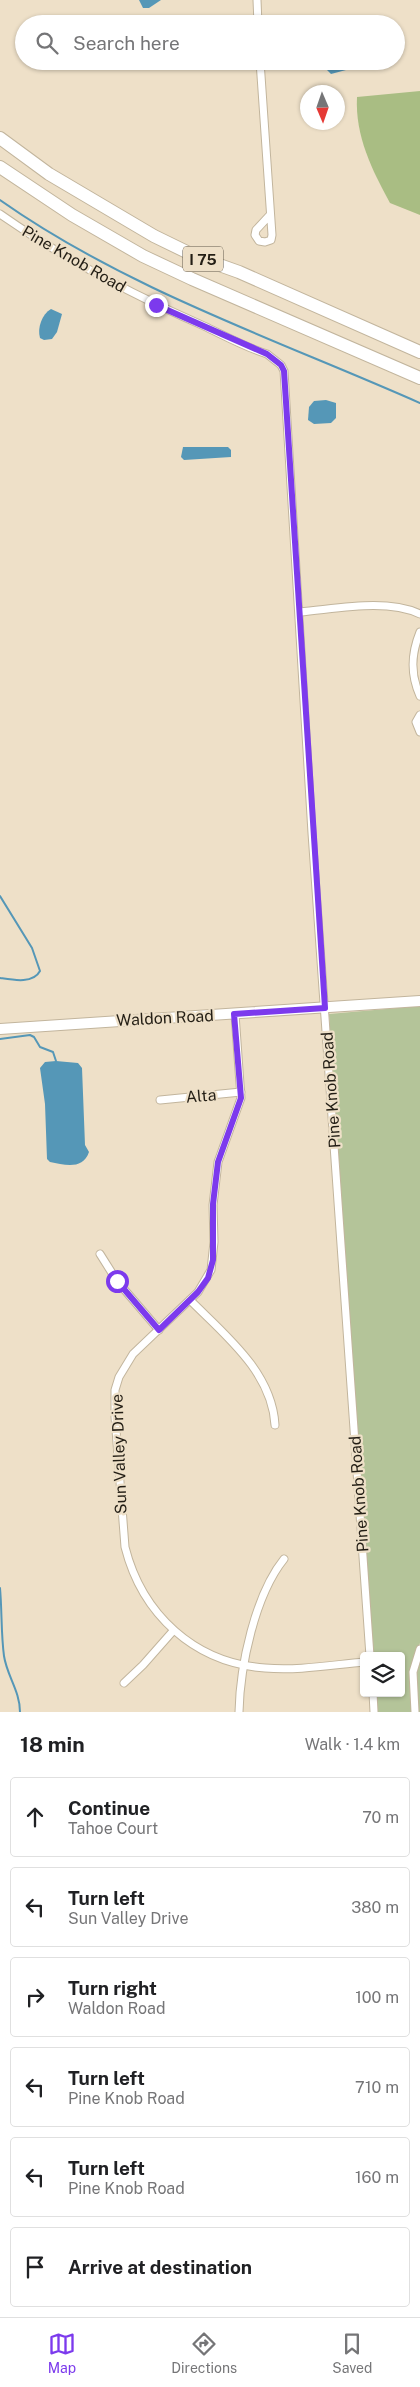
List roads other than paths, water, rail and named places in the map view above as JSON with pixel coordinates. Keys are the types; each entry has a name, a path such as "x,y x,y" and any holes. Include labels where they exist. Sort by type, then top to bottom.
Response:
{"highway":[{"name":"I 75","path":"0,138 66,185 154,236 197,257 239,272 420,352"},
{"name":"I 75","path":"0,167 72,216 143,256 192,280 420,378"}],"street":[{"path":"257,0 258,15"},
{"path":"261,70 269,216"},
{"name":"Pine Knob Road","path":"0,214 25,232 106,279 156,305 267,354 281,365 285,382 325,1008 370,1652"},
{"path":"300,612 392,605 408,608 420,614"},
{"path":"420,632 412,659 413,675 420,696"},
{"path":"420,715 416,722 420,732"},
{"name":"Waldon Road","path":"0,1029 420,1001"},
{"name":"Sun Valley Drive","path":"234,1014 241,1092 237,1112 218,1162 213,1204 214,1242 212,1265 208,1278 190,1300 133,1354 119,1377 115,1390 114,1417 123,1528 130,1566 154,1609 173,1631 202,1651 244,1666 267,1668 295,1668 360,1662"},
{"name":"Alta","path":"160,1100 241,1092"},
{"path":"100,1254 117,1281 159,1330"},
{"path":"190,1300 261,1379 274,1407 275,1425"},
{"path":"239,1712 244,1666 252,1628 262,1599 278,1566 284,1559"},
{"path":"124,1683 173,1631"},
{"path":"415,1712 413,1672 420,1649"},
{"path":"373,1697 374,1712"}],"water":[{"path":"139,0 161,0 149,8 143,8"},
{"path":"327,70 346,70 331,74"},
{"path":"51,309 62,314 57,332 52,339 44,340 40,338 40,326 45,314"},
{"path":"326,400 336,403 336,418 331,423 314,424 308,420 309,407 314,401"},
{"path":"183,447 228,447 231,450 231,457 184,460 181,457"},
{"path":"45,1062 78,1063 82,1068 85,1145 89,1152 82,1162 73,1165 50,1162 47,1159 45,1104 40,1068"}],"waterway":[{"path":"0,200 49,232 100,261 152,287 258,335 420,403"},
{"path":"0,896 32,948 40,971 33,978 28,979 0,978"},
{"path":"0,1039 30,1035 34,1037 40,1047 53,1052 56,1061"},
{"path":"0,1588 4,1656 18,1697 20,1712"}]}
